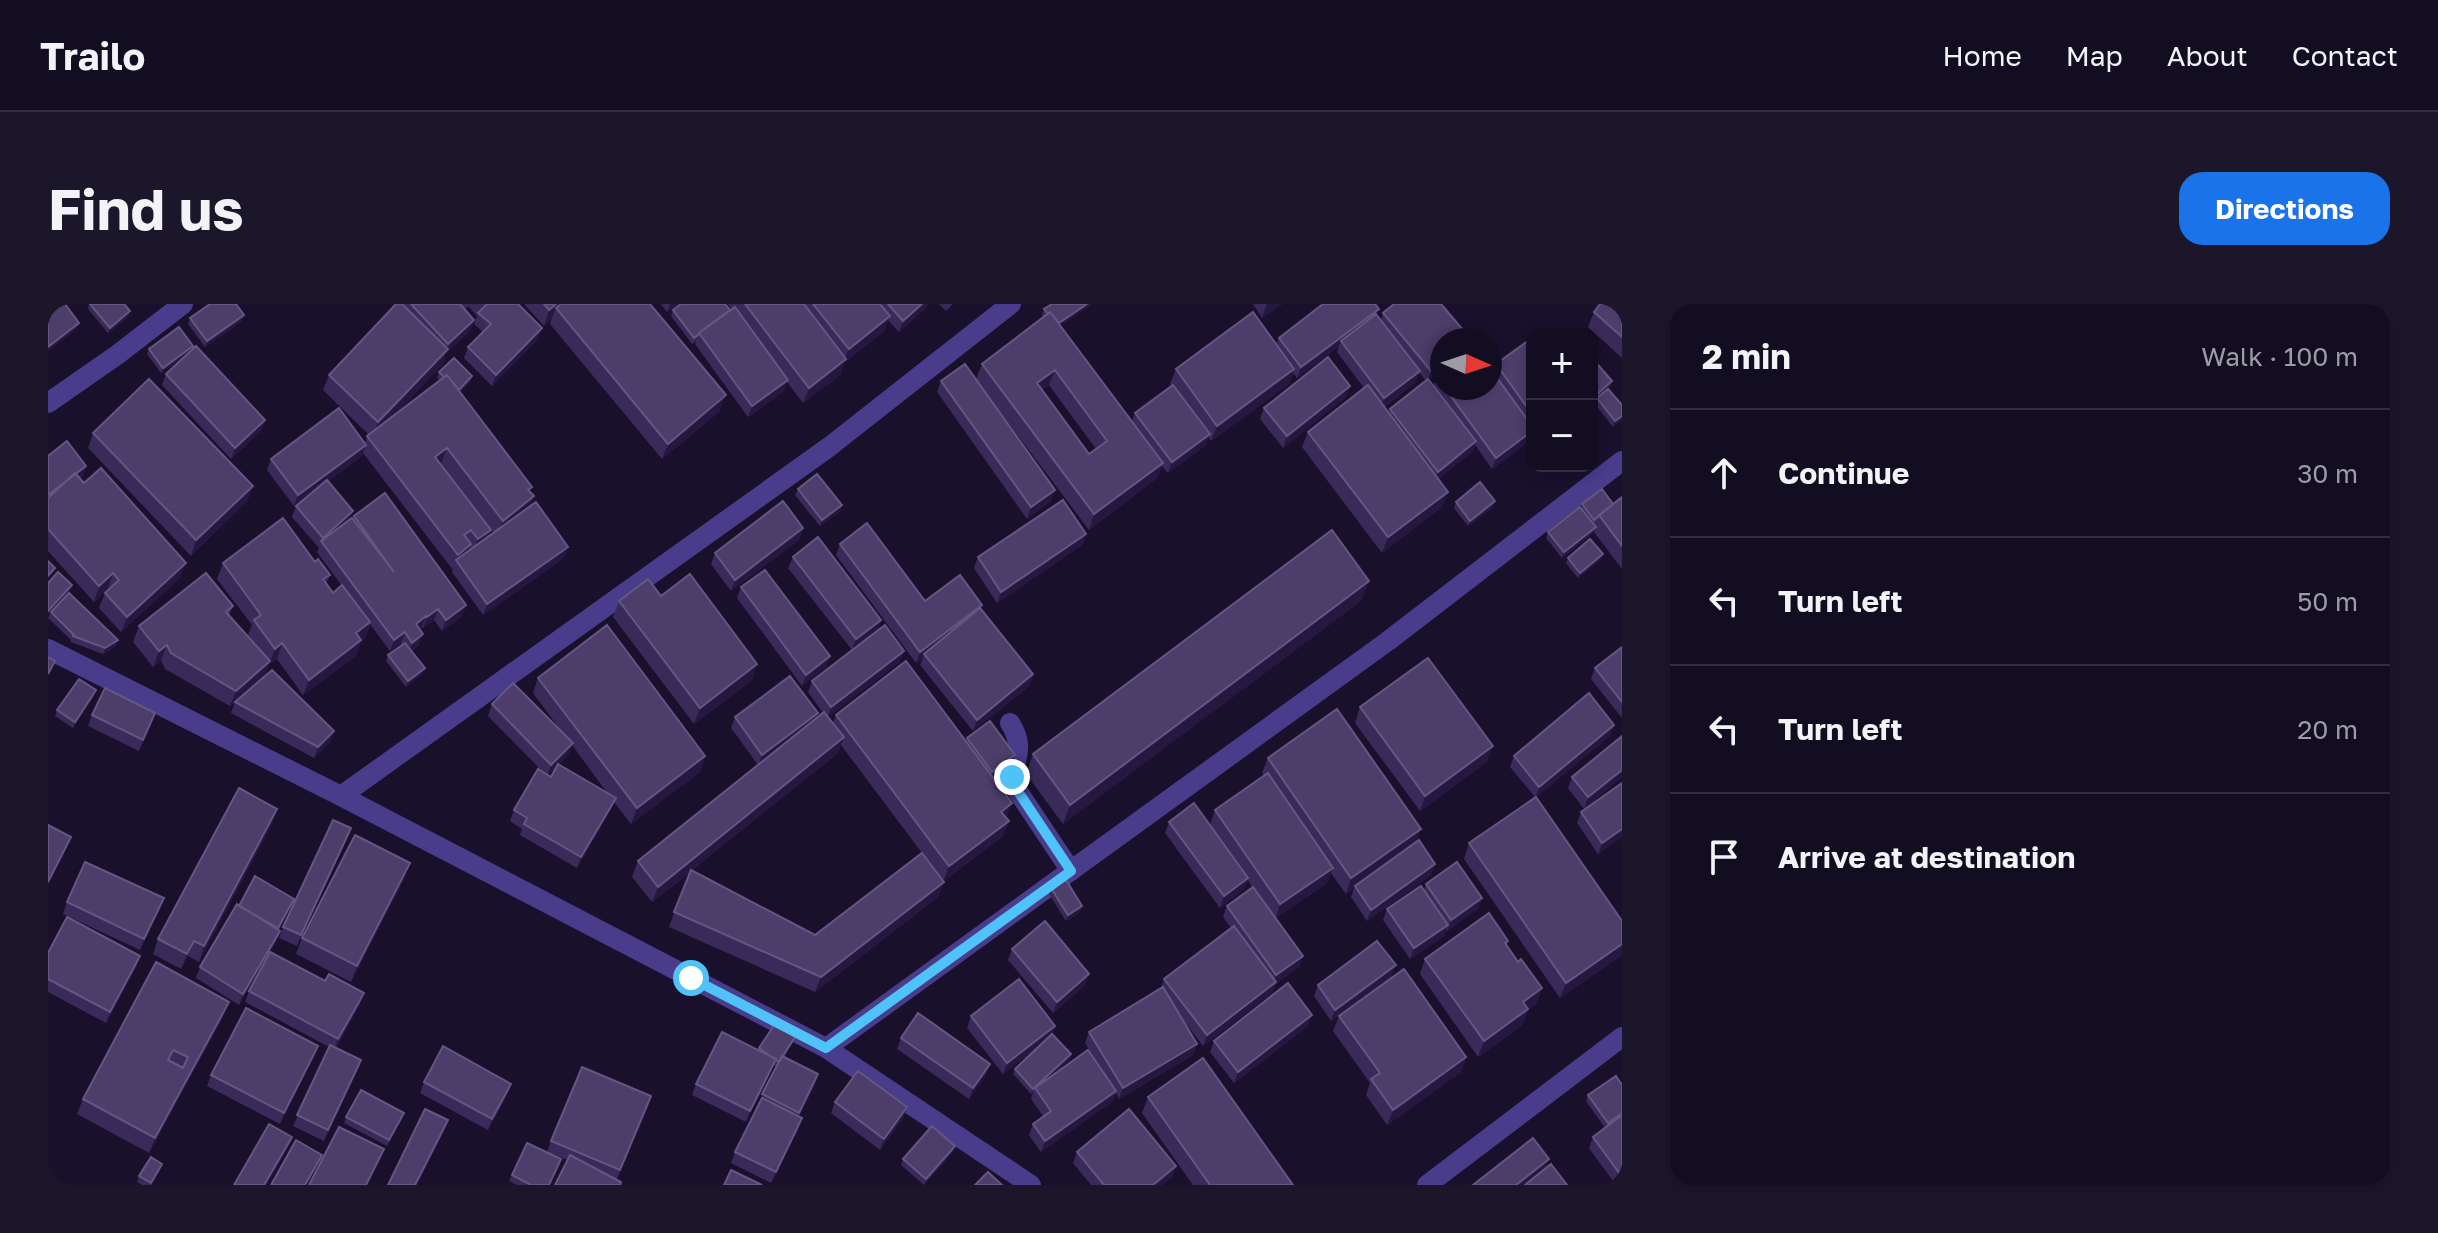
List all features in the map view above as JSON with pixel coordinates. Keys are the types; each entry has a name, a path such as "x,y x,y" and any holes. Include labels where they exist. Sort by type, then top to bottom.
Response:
{"street":[{"path":"48,403 183,304"},
{"path":"341,796 829,447 1011,304"},
{"path":"826,1048 1388,641 1622,461"},
{"path":"48,649 341,796 826,1048 1031,1185"},
{"path":"1010,723 1017,733 1018,742 1013,784 1071,871"},
{"path":"1427,1185 1622,1037"}],"building":[{"path":"65,304 79,323 48,347 48,306"},
{"path":"90,304 124,304 130,311 110,328"},
{"path":"210,304 236,304 244,315 207,341 190,318"},
{"path":"396,304 402,304 448,349 378,422 329,375"},
{"path":"411,304 460,304 474,320 448,344"},
{"path":"487,304 518,304 542,328 496,375 468,347 491,324 478,313"},
{"path":"561,304 650,304 726,395 668,444 556,308"},
{"path":"681,304 725,304 730,310 694,338 673,310"},
{"path":"745,304 804,304 846,359 809,388"},
{"path":"813,304 880,304 890,316 849,349"},
{"path":"888,304 922,304 903,321"},
{"path":"1052,304 1087,304 1059,323 1044,309"},
{"path":"1323,304 1375,304 1379,309 1301,367 1279,338"},
{"path":"1394,304 1441,304 1461,328 1430,328 1430,370 1383,313"},
{"path":"1600,304 1622,304 1622,337 1594,312"},
{"path":"735,307 788,380 752,406 699,333"},
{"path":"1050,312 1163,463 1094,514 982,364","holes":["1055,370 1107,441 1089,454 1037,383"]},
{"path":"1253,312 1294,369 1217,426 1176,369"},
{"path":"1376,314 1420,371 1384,398 1341,341"},
{"path":"179,327 193,346 163,368 149,349"},
{"path":"1526,342 1526,406 1502,372 1502,360"},
{"path":"196,346 265,420 235,448 166,374"},
{"path":"1328,357 1350,386 1287,436 1264,408"},
{"path":"454,358 472,376 459,390 447,375 444,377 439,372"},
{"path":"965,364 1055,490 1031,507 941,381"},
{"path":"1598,365 1612,381 1598,394"},
{"path":"447,375 532,487 528,490 534,496 503,521 447,448 435,457 491,530 478,539 471,530 464,535 471,544 458,555 367,436"},
{"path":"149,379 253,486 196,540 93,433"},
{"path":"1428,379 1430,400 1444,400 1476,441 1438,472 1390,409"},
{"path":"1173,385 1210,434 1172,462 1135,413"},
{"path":"1368,385 1448,492 1388,537 1308,432"},
{"path":"1502,385 1526,418 1526,436 1496,458 1454,400 1502,400"},
{"path":"1608,389 1622,405 1622,416 1615,421 1598,397"},
{"path":"339,408 366,445 298,495 271,459"},
{"path":"67,441 86,466 48,495 48,456"},
{"path":"101,468 186,563 127,617 105,593 119,580 113,573 99,586 48,529 48,498 75,473 84,483"},
{"path":"817,474 842,505 822,520 798,489"},
{"path":"327,480 353,511 323,538 296,506"},
{"path":"1480,482 1495,501 1470,521 1456,502"},
{"path":"1602,489 1613,504 1594,520 1582,504"},
{"path":"385,493 466,605 446,620 438,609 426,616 416,624 423,634 412,643 405,632 394,640 321,541 352,518 394,572 354,516"},
{"path":"1622,497 1622,546 1599,515"},
{"path":"1063,500 1086,534 1001,592 978,557"},
{"path":"783,501 803,528 735,580 715,553"},
{"path":"536,502 568,547 487,604 456,560"},
{"path":"1580,507 1596,527 1564,552 1548,532"},
{"path":"283,518 315,562 318,559 330,575 323,579 333,593 342,585 370,622 356,633 361,640 309,680 282,643 275,649 254,620 261,615 223,563"},
{"path":"867,523 925,601 960,575 982,605 920,652 840,544"},
{"path":"1332,530 1369,581 1070,805 1033,754"},
{"path":"818,537 881,620 856,639 793,557"},
{"path":"1590,539 1603,554 1580,573 1568,558"},
{"path":"48,561 55,568 48,576"},
{"path":"765,570 830,656 806,675 741,587"},
{"path":"58,572 72,585 48,611 48,583"},
{"path":"206,573 233,606 226,612 270,661 236,691 171,653 167,645 159,651 139,626"},
{"path":"690,574 757,664 700,708 619,601 648,579 661,596"},
{"path":"69,593 118,640 105,648 73,636 51,612"},
{"path":"980,608 1033,674 977,720 924,654"},
{"path":"607,625 705,756 637,808 538,678"},
{"path":"885,625 904,651 831,707 812,681"},
{"path":"405,643 425,668 408,681 388,655"},
{"path":"1622,647 1622,702 1595,668"},
{"path":"48,657 55,661 48,674"},
{"path":"1428,658 1493,746 1425,796 1360,707"},
{"path":"906,661 1012,803 1001,812 1009,821 949,866 836,715"},
{"path":"272,670 334,731 318,747 235,702"},
{"path":"790,676 818,713 762,755 735,717"},
{"path":"79,679 96,690 75,722 57,710"},
{"path":"513,683 573,743 551,765 492,704"},
{"path":"105,688 155,713 143,740 92,715"},
{"path":"1589,693 1614,725 1539,787 1514,756"},
{"path":"1337,709 1421,829 1351,878 1268,758"},
{"path":"824,712 844,737 658,887 638,861"},
{"path":"990,721 1015,755 992,772 967,738"},
{"path":"1622,736 1622,770 1588,797 1572,777"},
{"path":"558,764 616,798 581,857 524,824 527,818 514,810 538,769 551,777"},
{"path":"1268,773 1333,868 1280,904 1215,810"},
{"path":"1622,783 1622,829 1602,843 1581,812"},
{"path":"239,788 277,809 204,946 194,941 187,954 158,939"},
{"path":"1536,797 1622,921 1622,944 1566,983 1469,843"},
{"path":"1194,803 1248,878 1224,896 1169,822"},
{"path":"333,820 351,828 301,935 283,927"},
{"path":"48,825 71,837 48,882"},
{"path":"355,835 410,863 357,966 302,938"},
{"path":"1419,840 1435,864 1371,910 1355,886"},
{"path":"922,853 944,882 821,977 674,912 691,870 815,935"},
{"path":"85,862 164,898 144,939 67,902"},
{"path":"1457,862 1482,898 1451,920 1426,884"},
{"path":"255,876 294,899 278,928 239,906"},
{"path":"1066,880 1082,906 1068,915 1051,888"},
{"path":"1421,886 1448,925 1414,948 1387,909"},
{"path":"1253,887 1303,956 1276,975 1227,906"},
{"path":"237,904 280,931 243,994 200,967"},
{"path":"1489,913 1518,962 1521,959 1542,988 1523,1002 1528,1009 1484,1041 1425,959"},
{"path":"67,917 140,956 110,1012 48,979 48,953"},
{"path":"1045,921 1089,974 1057,1002 1012,949"},
{"path":"1234,926 1276,982 1207,1035 1164,979"},
{"path":"1377,941 1396,965 1335,1010 1318,985"},
{"path":"270,952 325,981 329,974 364,993 338,1039 249,991"},
{"path":"156,962 229,1002 155,1138 83,1099","holes":["173,1050 188,1057 183,1068 168,1060"]},
{"path":"1404,969 1466,1057 1393,1110 1371,1079 1380,1073 1339,1016"},
{"path":"1019,979 1055,1026 1007,1063 971,1016"},
{"path":"1288,983 1312,1015 1238,1072 1214,1041"},
{"path":"1163,987 1197,1044 1123,1088 1089,1032"},
{"path":"246,1008 318,1046 284,1113 211,1075"},
{"path":"918,1013 990,1064 973,1088 901,1038"},
{"path":"775,1024 795,1037 779,1062 759,1048"},
{"path":"722,1032 776,1059 750,1111 696,1084"},
{"path":"1052,1034 1071,1054 1033,1089 1015,1069"},
{"path":"330,1045 361,1060 328,1130 297,1115"},
{"path":"443,1046 511,1084 492,1119 424,1082"},
{"path":"1088,1050 1116,1091 1045,1141 1033,1124 1051,1111 1035,1088"},
{"path":"782,1056 818,1074 799,1113 762,1094"},
{"path":"1203,1058 1293,1185 1210,1185 1148,1097"},
{"path":"582,1067 651,1096 620,1170 551,1141"},
{"path":"858,1071 907,1107 884,1139 835,1102"},
{"path":"1616,1076 1622,1085 1622,1113 1608,1123 1588,1095"},
{"path":"361,1090 404,1113 389,1140 346,1117"},
{"path":"762,1098 802,1118 776,1172 735,1152"},
{"path":"425,1109 448,1120 415,1185 388,1185"},
{"path":"1129,1109 1176,1166 1153,1185 1104,1185 1077,1152"},
{"path":"1622,1115 1622,1177 1593,1137"},
{"path":"269,1124 292,1137 264,1185 234,1185"},
{"path":"932,1126 955,1146 926,1179 903,1159"},
{"path":"339,1127 384,1149 366,1185 309,1185"},
{"path":"1533,1138 1549,1159 1516,1185 1473,1185"},
{"path":"296,1140 322,1155 305,1185 271,1185"},
{"path":"527,1143 561,1159 549,1185 531,1185 512,1175"},
{"path":"570,1155 621,1182 620,1185 555,1185"},
{"path":"151,1157 162,1164 151,1183 139,1176"},
{"path":"1551,1164 1567,1185 1525,1185"},
{"path":"731,1170 762,1185 724,1185"},
{"path":"988,1172 1002,1185 975,1185"}],"route":[{"path":"691,978 826,1048 1071,871 1013,784 1012,777"}]}
